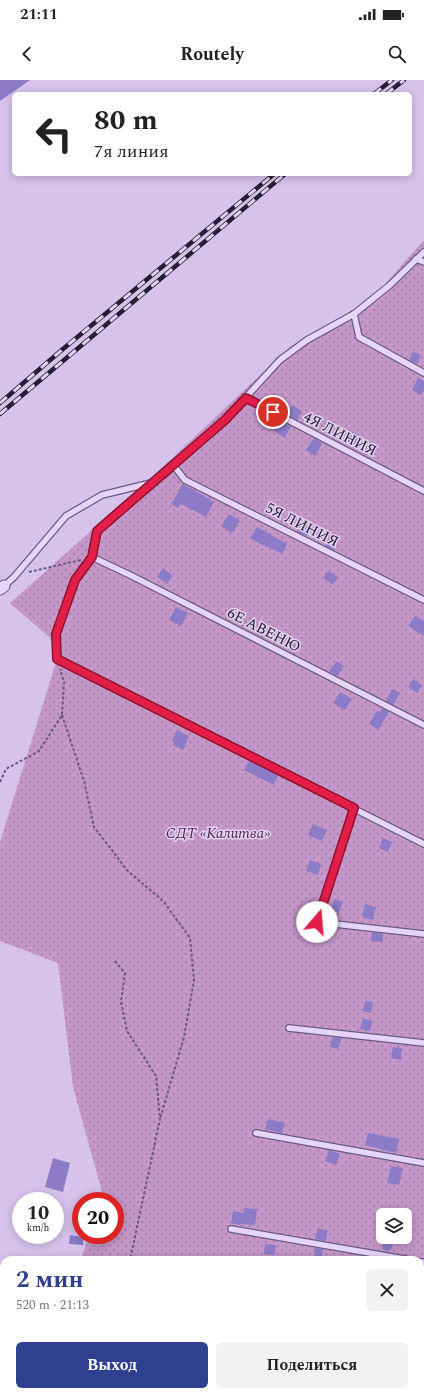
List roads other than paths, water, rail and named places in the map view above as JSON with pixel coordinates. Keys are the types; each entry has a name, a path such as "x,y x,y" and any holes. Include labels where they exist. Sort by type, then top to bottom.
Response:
{"lane":[{"path":"424,252 390,285 354,314 307,340 280,360 225,420 183,455 174,466 122,508 97,531 92,557 75,580 56,634 57,659 424,844"},
{"path":"416,259 424,262"},
{"path":"354,314 359,337 424,373"},
{"name":"4Я ЛИНИЯ","path":"246,398 424,491"},
{"name":"5Я ЛИНИЯ","path":"174,466 185,480 424,600"},
{"path":"2,588 16,575 66,516 102,495 155,482"},
{"name":"6Е АВЕНЮ","path":"92,557 424,725"},
{"path":"354,808 317,922 424,934"},
{"path":"289,1028 424,1043"},
{"path":"256,1133 424,1163"},
{"path":"231,1229 387,1256"}],"railway":[{"path":"377,92 392,80"},
{"path":"389,92 404,80"},
{"path":"0,403 272,176"},
{"path":"0,414 283,176"}],"park label":[{"name":"СДТ «Калитва»","path":"218,833"}]}
